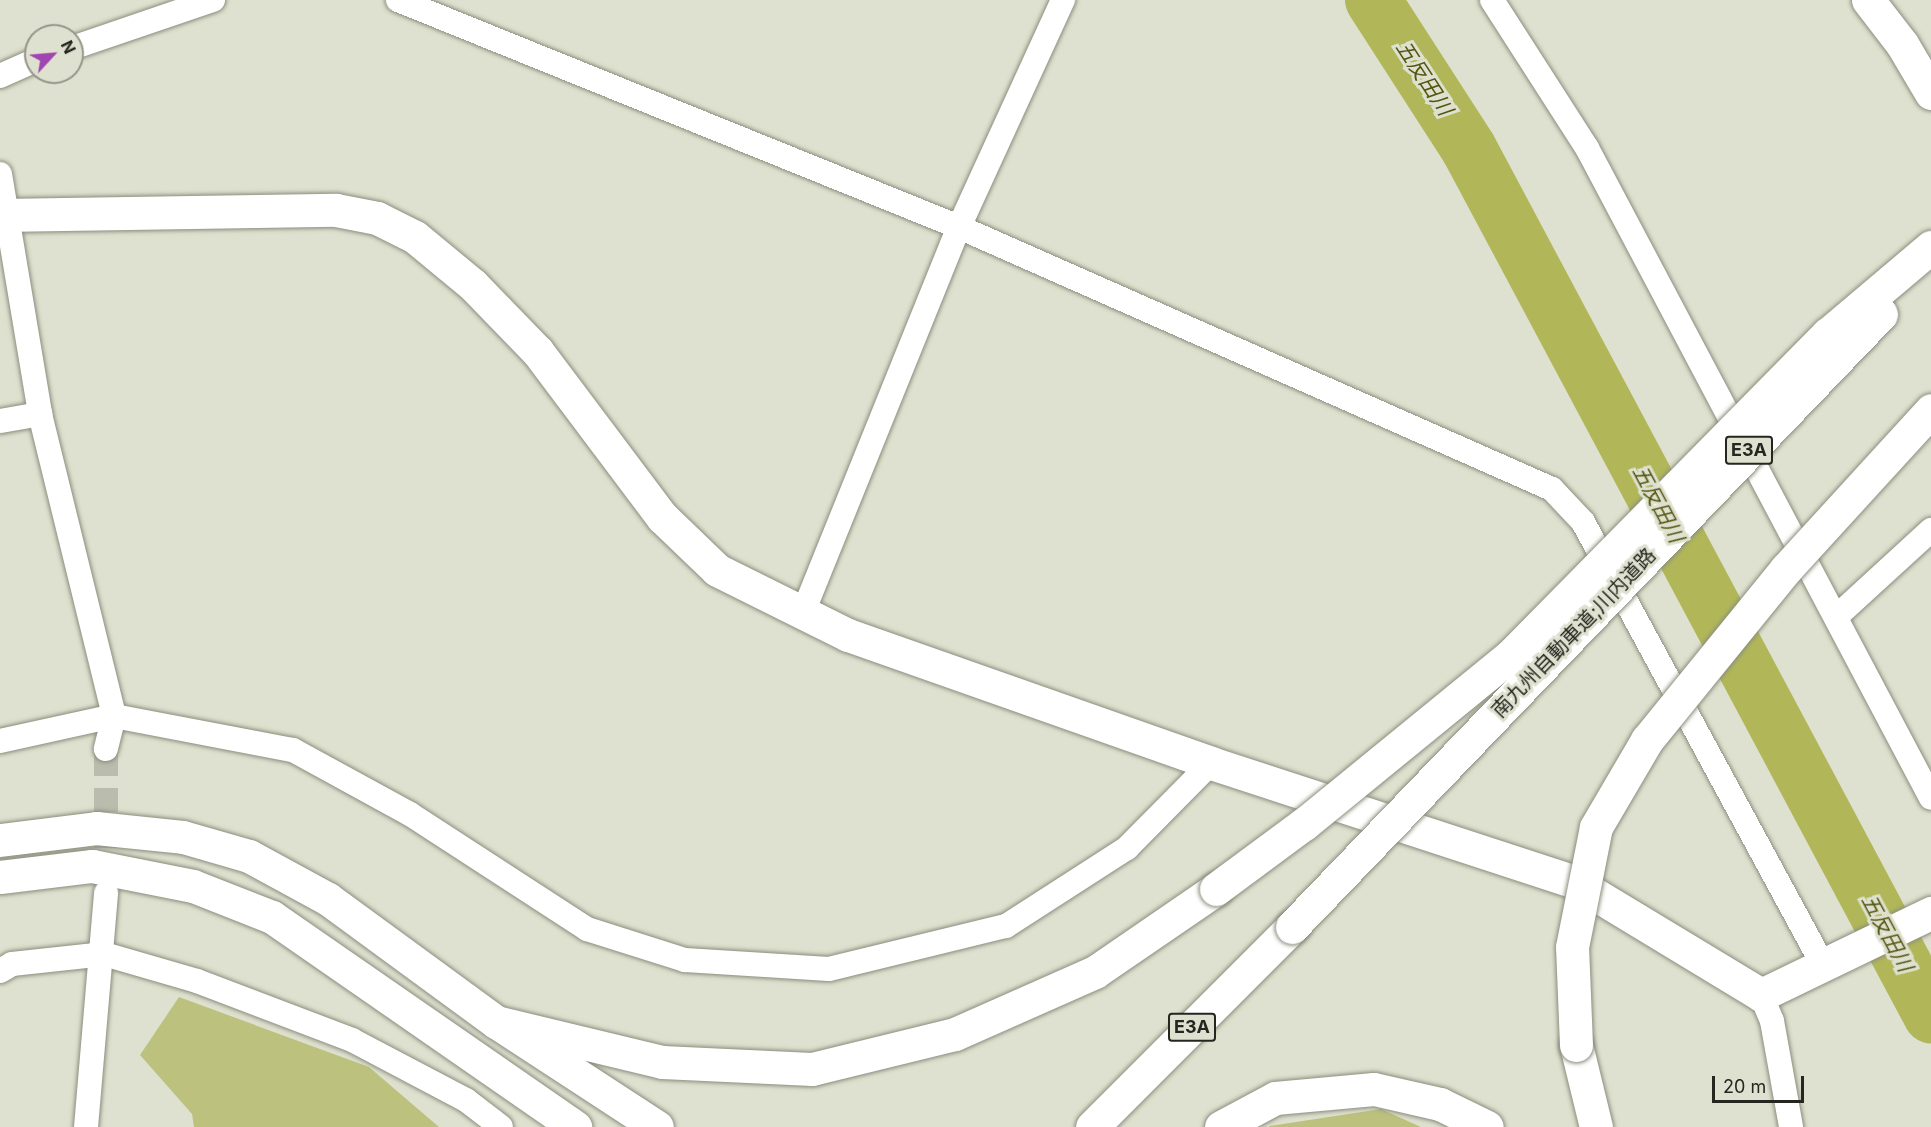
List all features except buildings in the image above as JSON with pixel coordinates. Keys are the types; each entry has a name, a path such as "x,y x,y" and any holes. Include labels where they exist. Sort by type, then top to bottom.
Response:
{"main road":[{"path":"1868,0 1902,45 1931,93"},
{"path":"4,215 336,210 377,218 415,237 473,285 538,352 662,517 717,570 802,615 848,636 1211,763 1573,881 1761,995 1836,961 1931,913"},
{"path":"496,1022 662,1062 812,1069 955,1034 1095,972 1216,889 1304,824 1511,655 1828,334 1931,247"},
{"name":"南九州自動車道;川内道路","path":"1092,1127 1292,927 1931,261"},
{"path":"1596,1127 1576,1045 1572,947 1596,827 1647,740 1786,569 1931,410"},
{"path":"0,840 96,828 183,837 249,856 328,899 496,1022 657,1127"},
{"path":"0,877 92,866 193,886 272,917 575,1127"},
{"name":"南九州自動車道;川内道路","path":"1116,1127 1292,927"},
{"path":"487,1066 539,1127"},
{"path":"1221,1127 1275,1098 1374,1089 1440,1104 1487,1127"}],"street":[{"path":"84,44 213,0"},
{"path":"398,0 959,227 1552,489 1583,522 1836,961"},
{"path":"802,615 959,227 1063,0"},
{"path":"1492,0 1587,148 1931,798"},
{"path":"0,76 24,65"},
{"path":"0,174 4,215 40,414 114,716 106,749"},
{"path":"0,421 40,414"},
{"path":"1836,617 1931,530"},
{"path":"0,741 114,716 293,750 410,814 587,929 685,960 829,969 1006,926 1127,848 1211,763"},
{"path":"86,1127 104,954 106,893"},
{"path":"0,971 12,964 104,954 197,981 352,1041 466,1100 501,1127"},
{"path":"1761,995 1772,1021 1791,1127"}],"green space":[{"path":"179,997 369,1067 439,1127 194,1127 192,1114 140,1055"},
{"path":"1381,1109 1421,1127 1269,1127 1270,1126"}],"waterway":[{"name":"五反田川","path":"1373,0 1469,149 1931,1015"}],"tunnel":[{"path":"106,749 106,884"}]}
